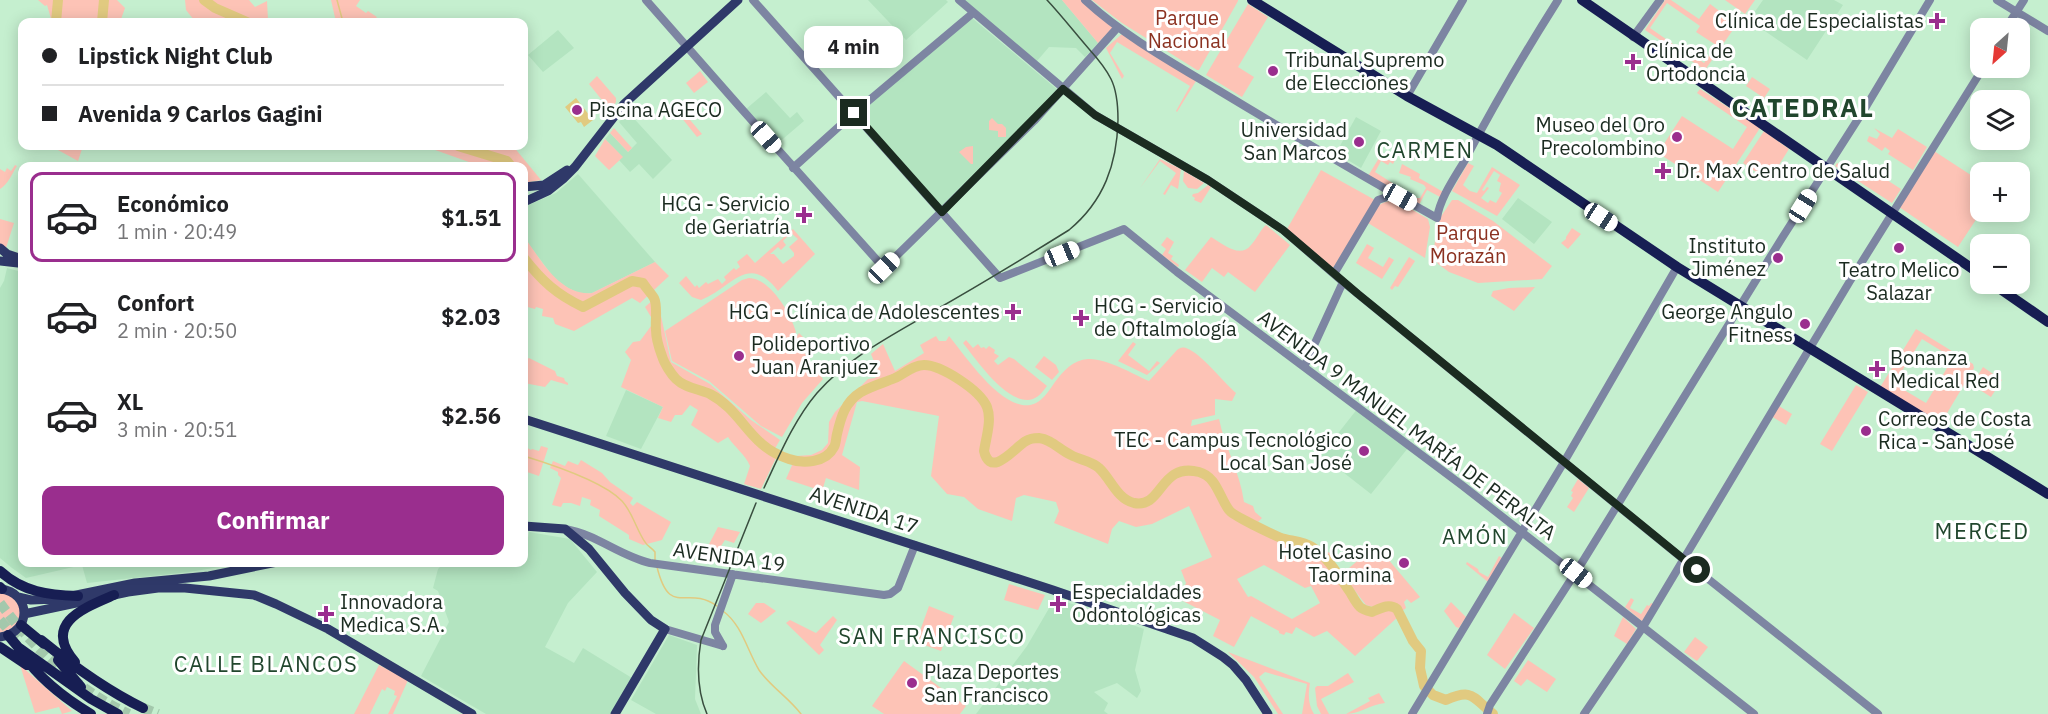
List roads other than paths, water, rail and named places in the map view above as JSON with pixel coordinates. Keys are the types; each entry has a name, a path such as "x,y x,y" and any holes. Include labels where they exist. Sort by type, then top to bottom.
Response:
{"highway":[{"path":"1252,0 1407,96 1512,154 1677,267 2048,494"},
{"path":"1582,0 1970,267"},
{"path":"2007,294 2048,322"},
{"path":"0,571 26,589 51,595 78,596"},
{"path":"85,674 66,649 65,629 73,615 114,595"},
{"path":"23,620 91,699"},
{"path":"4,636 91,699 118,714"},
{"path":"41,640 117,696 143,708"},
{"path":"0,647 18,658 63,696 91,714"},
{"path":"18,647 35,672"}],"main road":[{"path":"528,198 544,185 575,167 624,104 738,0"},
{"path":"528,189 535,192"},
{"path":"0,248 18,260"},
{"path":"0,261 18,262"},
{"name":"AVENIDA 17","path":"528,421 1053,590 1193,639 1233,665 1256,694 1268,714"},
{"path":"528,526 564,529 589,549 625,593 651,620 665,629 615,714"},
{"path":"18,597 44,601 135,583 209,576 253,567"},
{"path":"1,588 18,597 23,605 23,620 16,631 4,636"},
{"path":"23,620 114,595 158,588 184,588 244,594 276,604 340,636 472,714"}],"street":[{"path":"646,0 884,268 1063,89 1118,27"},
{"path":"753,0 942,212"},
{"path":"959,0 1095,115 1208,180 1266,217 1683,559 1878,714"},
{"path":"1085,0 1118,27 1290,134 1437,218 1438,211 1515,67 1558,0"},
{"path":"1407,96 1464,0"},
{"path":"1633,37 1660,0"},
{"path":"1487,714 1490,705 1576,573 1930,0"},
{"path":"1997,0 2048,31"},
{"path":"2012,18 2024,0"},
{"path":"794,168 854,113 973,13"},
{"path":"1584,714 1643,627 1809,348 1977,78"},
{"path":"1334,274 1378,200 1400,197"},
{"name":"AVENIDA 9 MANUEL MARÍA DE PERALTA","path":"942,212 1000,278 1124,229 1177,272 1576,573 1754,714"},
{"path":"1412,714 1564,462 1677,267"},
{"path":"1304,367 1344,282"},
{"name":"AVENIDA 19","path":"564,529 588,535 627,555 650,563 884,595 898,588 915,545"},
{"path":"665,629 723,646 715,632 715,625 733,574"}],"waterway":[{"path":"56,18 58,0"},
{"path":"102,18 104,0"},
{"path":"204,0 215,8 238,18"},
{"path":"337,0 342,18"},
{"path":"471,150 508,162"},
{"path":"528,263 550,286 583,307 632,281 643,283 655,301 658,343 664,362 674,377 721,401 764,446 789,459 807,462 826,456 835,446 844,410 851,400 869,388 895,378 912,368 924,365 950,374 983,400 989,418 984,451 987,459 992,462 1004,459 1027,440 1043,439 1096,466 1123,497 1134,503 1143,503 1151,499 1176,473 1199,472 1210,478 1232,513 1281,538 1305,543 1318,551 1333,567 1361,608 1372,612 1388,606 1397,609 1413,641 1421,651 1420,668 1424,686 1433,695 1446,700 1455,696 1472,696 1493,714"},
{"path":"528,457 576,474 614,494 626,506 642,537 655,552 655,560"},
{"path":"657,567 662,583 674,596 706,600 717,606"},
{"path":"723,611 740,631 759,670 801,714"}],"tunnel":[{"path":"0,603 27,636 58,667 92,693 129,714"},
{"path":"0,620 17,640"},
{"path":"143,708 158,714"}],"railway":[{"path":"764,488 801,415 829,380 886,339 1069,230 1081,219 1100,194 1115,152 1118,120 1115,89 1101,63 1047,0"},
{"path":"707,714 701,696 699,677 701,640 756,503"}],"place":[{"name":"Clínica de Especialistas","path":"1937,21"},
{"name":"Clínica de Ortodoncia","path":"1633,62"},
{"name":"Tribunal Supremo de Elecciones","path":"1273,71"},
{"name":"Piscina AGECO","path":"577,110"},
{"name":"Museo del Oro Precolombino","path":"1677,137"},
{"name":"Universidad San Marcos","path":"1359,142"},
{"name":"Dr. Max Centro de Salud","path":"1663,171"},
{"name":"HCG - Servicio de Geriatría","path":"804,215"},
{"name":"Teatro Melico Salazar","path":"1899,248"},
{"name":"Instituto Jiménez","path":"1778,258"},
{"name":"HCG - Clínica de Adolescentes","path":"1013,312"},
{"name":"HCG - Servicio de Oftalmología","path":"1081,318"},
{"name":"George Angulo Fitness","path":"1805,324"},
{"name":"Polideportivo Juan Aranjuez","path":"739,356"},
{"name":"Bonanza Medical Red","path":"1877,369"},
{"name":"Correos de Costa Rica - San José","path":"1866,431"},
{"name":"TEC - Campus Tecnológico Local San José","path":"1364,451"},
{"name":"Hotel Casino Taormina","path":"1404,563"},
{"name":"Especialdades Odontológicas","path":"1058,604"},
{"name":"Innovadora Medica S.A.","path":"326,614"},
{"name":"Plaza Deportes San Francisco","path":"912,683"}],"district":[{"name":"CATEDRAL","path":"1803,108"},
{"name":"CARMEN","path":"1425,150"},
{"name":"MERCED","path":"1982,531"},
{"name":"AMÓN","path":"1475,537"},
{"name":"SAN FRANCISCO","path":"932,636"},
{"name":"CALLE BLANCOS","path":"266,664"}],"park label":[{"name":"Parque Nacional","path":"1187,30"},
{"name":"Parque Morazán","path":"1468,244"}]}
